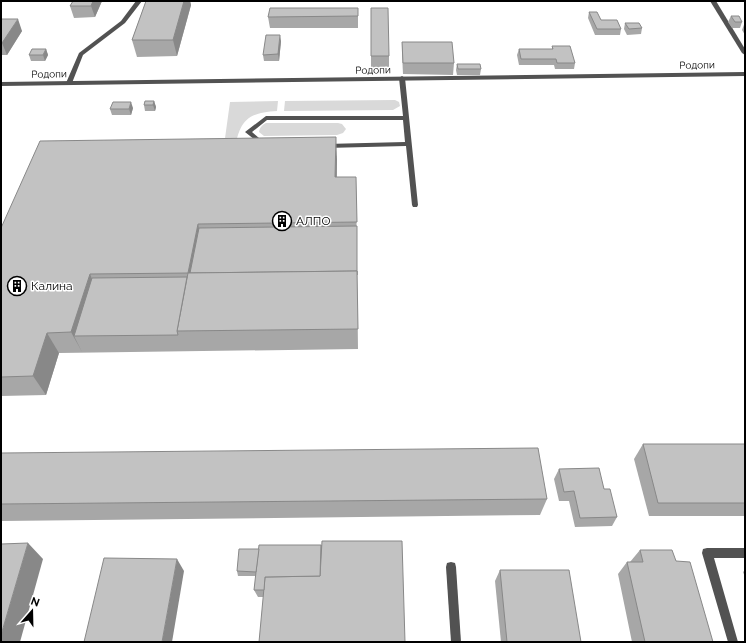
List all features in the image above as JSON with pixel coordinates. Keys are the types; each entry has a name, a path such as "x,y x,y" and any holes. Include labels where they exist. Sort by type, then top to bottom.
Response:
{"street":[{"path":"69,83 81,54 123,22 139,1"},
{"path":"713,1 745,53"},
{"name":"Родопи","path":"1,84 745,74"},
{"path":"402,78 414,205"},
{"path":"274,146 266,146 248,132 266,118 406,118"},
{"path":"321,146 408,144"},
{"path":"733,642 707,553 745,553"},
{"path":"451,567 456,642"}],"shaded area":[{"path":"395,100 399,102 400,106 393,110 284,111 285,101"},
{"path":"278,101 277,111 256,114 244,122 238,135 233,155 222,160 230,102"},
{"path":"266,123 338,123 342,124 346,129 343,133 337,135 264,136 259,132 261,126"}],"building":[{"path":"73,1 93,1 91,6 70,6"},
{"path":"146,1 184,1 173,40 132,40"},
{"path":"270,8 358,8 358,16 268,17"},
{"path":"371,8 388,8 389,56 371,56"},
{"path":"589,12 597,12 601,20 617,20 621,29 597,29"},
{"path":"731,16 739,16 742,22 735,22"},
{"path":"1,19 18,19 2,43 1,43"},
{"path":"625,23 639,23 642,28 629,29"},
{"path":"266,35 280,35 278,54 263,55"},
{"path":"402,42 452,42 454,63 403,63"},
{"path":"552,46 570,46 575,63 557,63 556,59 521,59 519,49 553,49"},
{"path":"32,49 46,49 43,55 29,55"},
{"path":"457,64 480,64 481,69 458,69"},
{"path":"145,101 154,101 153,105 144,105"},
{"path":"113,102 131,102 129,109 110,109"},
{"path":"336,137 335,177 356,177 357,222 198,224 188,273 90,274 71,332 47,333 33,376 1,377 1,228 40,141"},
{"path":"357,226 357,271 190,273 199,228"},
{"path":"357,271 358,329 177,331 188,273"},
{"path":"187,277 177,331 178,335 74,336 92,278"},
{"path":"643,444 745,444 745,503 658,503"},
{"path":"538,448 547,499 1,504 1,453"},
{"path":"599,468 604,489 610,489 617,517 580,518 574,491 564,492 559,469"},
{"path":"322,541 402,541 405,642 259,642 265,577 320,576"},
{"path":"28,543 1,635 1,544"},
{"path":"259,545 321,545 320,576 265,577 264,590 254,590"},
{"path":"239,549 259,549 256,572 237,571"},
{"path":"640,550 672,550 676,561 690,562 713,642 645,642 627,562 643,562"},
{"path":"104,558 177,559 162,642 84,642"},
{"path":"500,570 569,570 581,642 507,642"}],"place":[{"name":"АЛПО","path":"282,221"},
{"name":"Калина","path":"17,286"}]}
